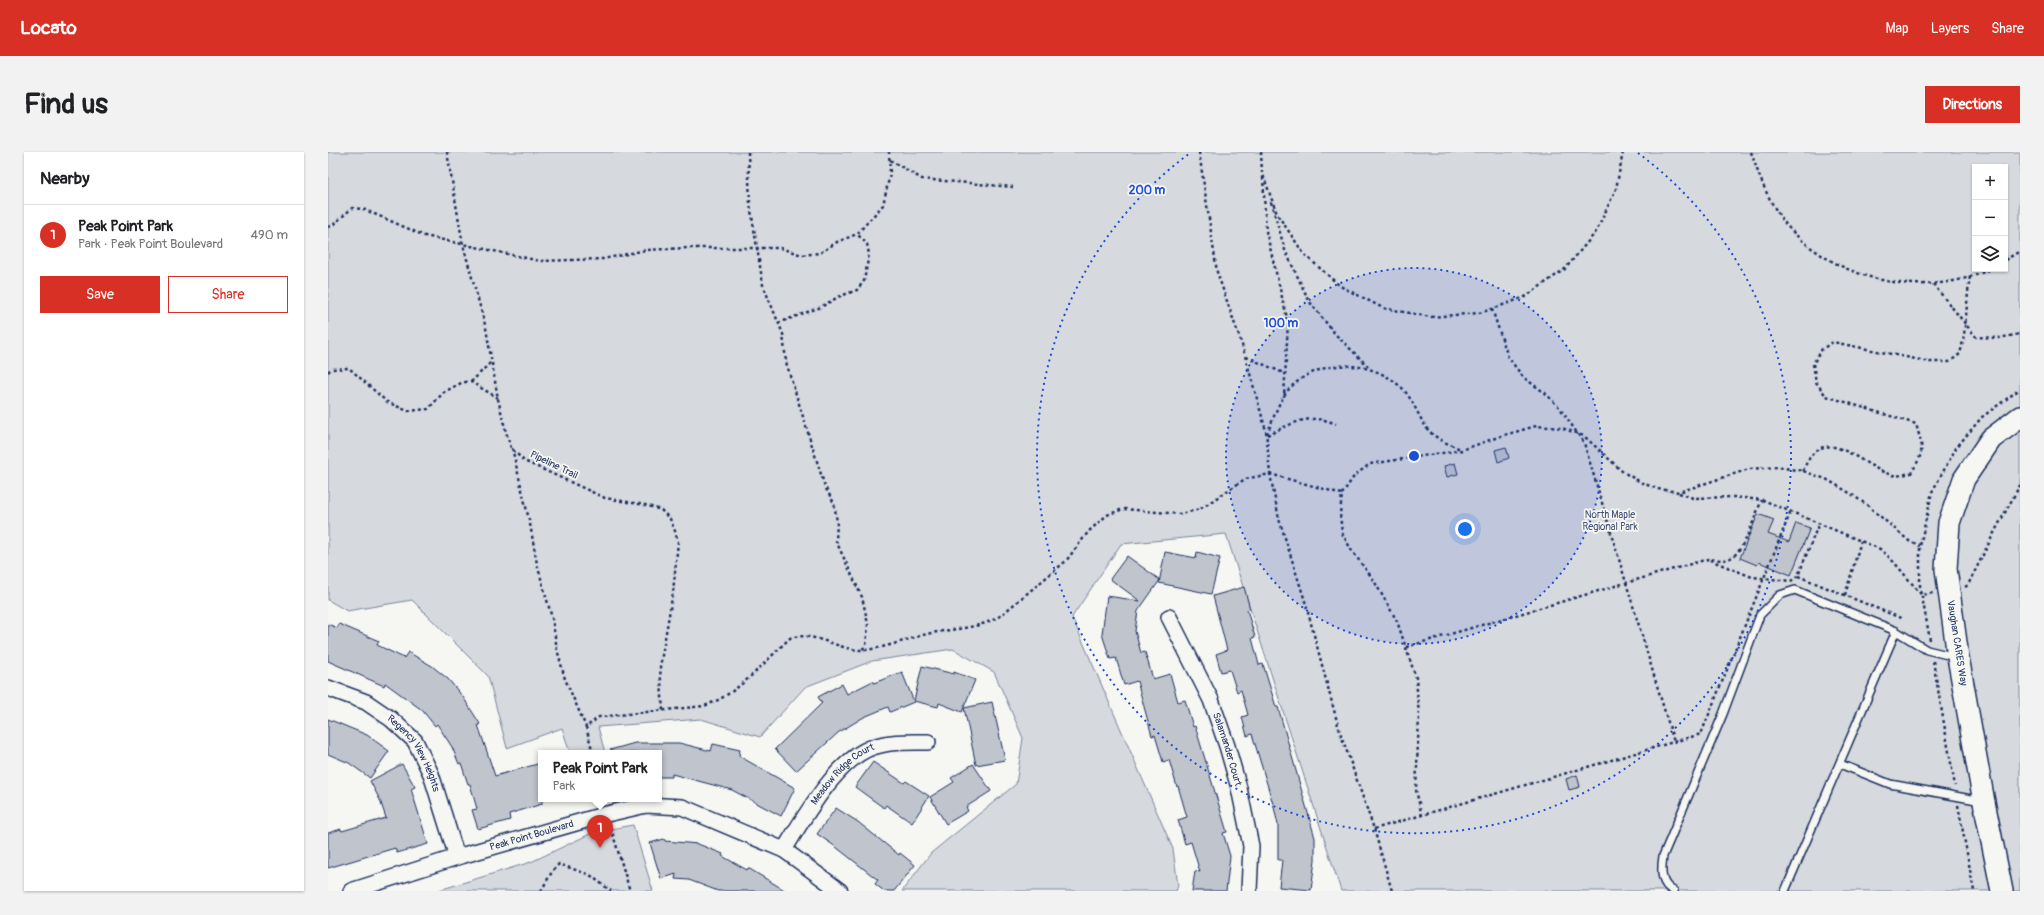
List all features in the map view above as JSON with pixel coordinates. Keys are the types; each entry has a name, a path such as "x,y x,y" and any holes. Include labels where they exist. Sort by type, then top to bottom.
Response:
{"street":[{"name":"Vaughan CARES Way","path":"2002,891 1984,802 1958,657 1946,569 1948,523 1964,479 1991,439 2020,417"},
{"name":"Salamander Court","path":"1169,617 1211,700 1227,746 1239,788 1250,846 1249,891"},
{"name":"Regency View Heights","path":"328,688 366,702 391,719 416,741 432,774 457,857"},
{"name":"Meadow Ridge Court","path":"784,850 818,796 848,762 871,747 888,743 928,742"},
{"name":"Peak Point Boulevard","path":"351,891 457,857 607,814 646,805 682,807 784,850 840,891"}],"lane":[{"path":"1674,891 1668,888 1662,878 1661,866 1663,856 1724,714 1760,615 1780,595 1795,590 1896,631 1927,650 1958,657"},
{"path":"1785,891 1896,631"},
{"path":"1840,764 1890,784 1984,802"}],"path":[{"name":"Pipeline Trail","path":"447,152 463,245 486,328 498,399 506,432 512,448 524,461 605,498 645,505 661,510 670,519 678,542 673,592 660,667 663,711"},
{"path":"748,152 750,204 763,285 783,334 786,362 825,487 834,503 837,522 836,541 862,597 868,624 866,646 861,650"},
{"path":"328,227 333,225 342,215 352,208 363,209 425,236 463,245 484,248 540,262 556,262 587,258 603,259 646,250 669,248 780,248 802,256 820,253 838,242 857,234 882,205 890,174 889,152"},
{"path":"1199,152 1217,272 1246,357 1267,435 1270,474 1279,519 1305,601 1339,729 1374,829 1392,891"},
{"path":"1261,152 1266,231 1288,322 1286,374 1283,399"},
{"path":"1262,172 1277,214 1304,254 1340,286 1383,308 1431,317 1479,313 1525,297 1565,269 1596,232 1616,188 1623,152"},
{"path":"1751,152 1763,189 1789,227 1822,256 1861,276 1904,285 1948,283 1982,272"},
{"path":"889,159 922,178 1014,187"},
{"path":"1262,172 1285,250 1309,301 1335,334 1371,369"},
{"path":"778,323 822,307 838,297 857,290 864,281 869,254 867,244 857,234"},
{"path":"2008,258 2020,251"},
{"path":"1803,471 1813,451 1823,447 1834,446 1893,476 1911,473 1921,457 1921,443 1916,424 1826,396 1816,382 1813,364 1822,349 1833,342 1930,362 1949,362 1960,354 1966,324 1966,307 1970,276"},
{"path":"1933,283 1976,337 1999,338 2020,334"},
{"path":"1492,308 1508,357 1523,377 1560,408 1584,443 1674,742"},
{"path":"1246,357 1286,374"},
{"path":"470,382 492,361"},
{"path":"1267,435 1283,399 1290,389 1306,376 1324,369 1353,365 1381,373 1403,390 1429,431 1444,442 1462,450"},
{"path":"328,372 331,369 349,368 388,402 408,411 428,408 444,392 463,382 470,382 498,399"},
{"path":"1267,435 1303,419 1324,418 1336,424"},
{"path":"1422,816 1416,790 1419,716 1416,678 1397,621 1374,579 1352,551 1342,533 1340,514 1342,494 1355,475 1370,464 1462,450 1498,437 1536,426 1562,428 1584,436 1623,472 1642,484 1658,489 1679,492 1693,498 1734,497 1762,500 1880,549 1896,562 1908,580 1922,594 1960,589 1968,585 1995,530 2020,485"},
{"path":"512,448 530,524 537,564 552,618 557,649 565,679 586,727 592,750"},
{"path":"1679,492 1749,469 1778,467 1803,471 1826,479 1848,492 1867,505 1909,541 1920,546"},
{"path":"586,727 599,717 704,706 716,702 736,689 790,638 796,636 807,637 843,647 861,650 928,634 979,626 991,622 1066,561 1089,531 1107,515 1123,509 1181,514 1200,509 1245,479 1270,474 1342,494"},
{"path":"1406,647 1708,559 1727,559 1735,555 1743,545 1762,500"},
{"path":"1708,559 1752,577 1791,581 1798,576 1819,523"},
{"path":"1845,595 1861,541"},
{"path":"1798,576 1903,619"},
{"path":"1374,829 1701,734"},
{"path":"611,828 630,891"},
{"path":"541,891 553,870 560,864 590,875 611,891"}],"green space":[{"name":"North Maple Regional Park","path":"328,152 2020,152 2020,891 1341,891 1226,534 1121,544 1072,617 1173,849 1178,886 1176,891 902,891 931,853 1016,784 1023,738 994,672 953,649 872,661 805,687 760,737 701,719 598,727 604,750 569,750 562,728 507,748 488,676 412,600 347,611 328,600"},
{"path":"633,825 653,891 436,891 531,862 594,832"}],"building":[{"path":"1506,447 1509,458 1498,462 1495,450"},
{"path":"1455,463 1458,474 1447,477 1444,466"},
{"path":"1758,514 1774,520 1768,534 1789,542 1796,523 1810,528 1791,575 1759,562 1757,565 1740,558"},
{"path":"1165,552 1196,558 1197,552 1220,558 1211,594 1159,583"},
{"path":"1127,556 1160,580 1138,611 1135,631 1141,653 1145,652 1153,679 1170,674 1178,702 1185,700 1193,727 1195,726 1227,832 1223,833 1230,856 1226,891 1192,891 1195,871 1200,872 1191,842 1185,844 1178,820 1187,817 1169,760 1163,762 1155,735 1152,736 1137,681 1124,685 1116,658 1110,659 1102,634 1107,596 1140,601 1110,579"},
{"path":"1244,587 1250,609 1247,610 1255,637 1252,638 1259,665 1263,664 1276,707 1278,707 1315,838 1315,860 1311,890 1279,887 1282,860 1278,860 1278,825 1274,807 1252,734 1247,736 1242,717 1248,715 1241,690 1237,692 1230,670 1221,672 1216,654 1227,650 1213,596"},
{"path":"328,624 337,628 339,624 379,641 377,645 404,658 408,652 432,666 448,679 463,697 480,724 478,725 495,776 538,764 538,802 542,802 542,804 509,814 510,820 478,829 472,810 477,809 470,784 468,784 461,763 459,764 452,747 437,724 435,726 422,710 385,683 384,686 328,661"},
{"path":"922,666 954,674 954,672 975,680 962,712 939,703 938,707 914,701"},
{"path":"902,672 914,702 890,712 888,707 864,717 839,732 796,771 775,749 822,703 818,697 842,684 847,694 873,681 874,683"},
{"path":"992,702 1005,760 976,765 964,708"},
{"path":"328,719 367,735 389,751 370,778 349,763 328,754"},
{"path":"635,743 679,743 711,751 713,744 740,750 739,756 795,788 781,816 732,790 672,774 672,777 662,777 662,750 610,750"},
{"path":"873,762 904,783 906,781 929,796 912,823 886,805 884,808 855,787"},
{"path":"402,764 415,787 411,789 428,844 397,853 395,848 328,868 328,833 341,829 342,831 386,818 380,800 370,781"},
{"path":"973,764 991,791 966,807 968,811 946,824 930,797 954,782 951,778"},
{"path":"1577,775 1580,787 1569,790 1566,779"},
{"path":"836,808 858,822 899,855 900,853 915,865 894,891 884,891 875,884 878,880 817,834"},
{"path":"664,839 665,841 698,844 723,854 722,856 747,870 748,868 786,891 718,891 689,880 675,879 676,874 661,879 650,843"}],"place":[{"name":"Peak Point Park","path":"600,848"}]}
